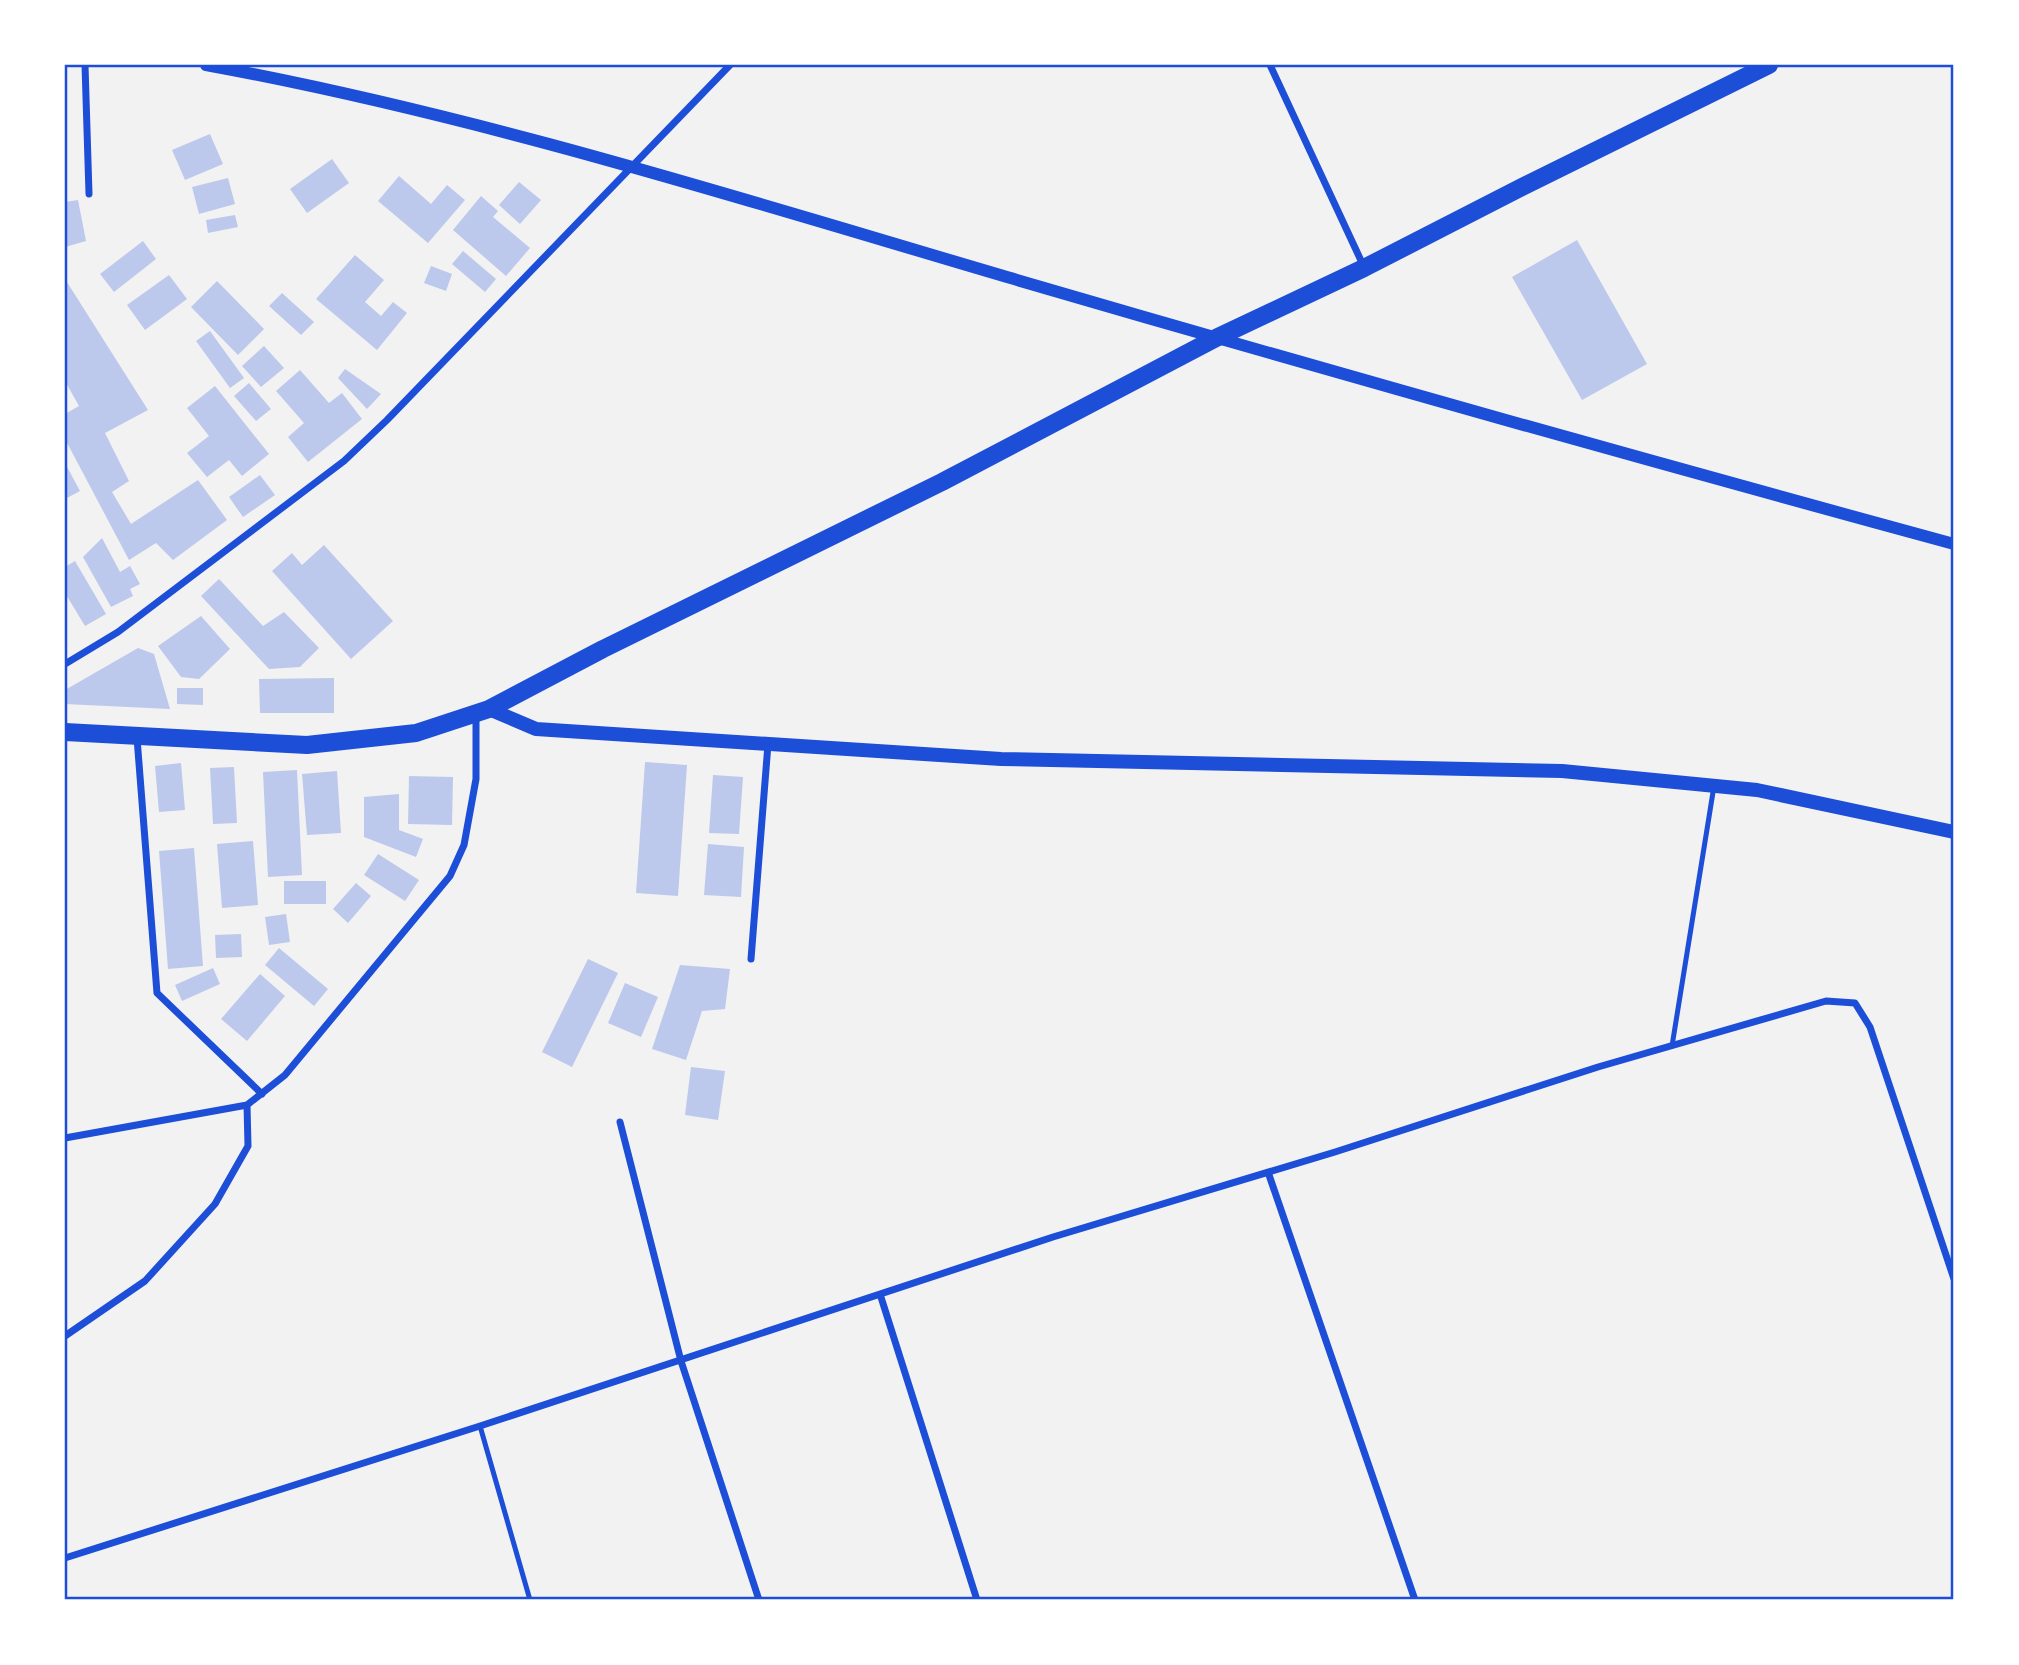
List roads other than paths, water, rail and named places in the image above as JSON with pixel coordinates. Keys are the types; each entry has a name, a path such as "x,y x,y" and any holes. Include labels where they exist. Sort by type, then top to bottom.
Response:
{"main road":[{"path":"65,732 307,744 416,733 483,711 942,482 1216,338 1364,268 1769,65"},
{"path":"483,711 536,729 1001,759 1562,771 1757,790 1954,832"}],"street":[{"path":"85,65 89,194"},
{"path":"206,65 304,83 466,121 633,167 1216,338 1954,544"},
{"path":"65,664 118,632 344,461 730,65"},
{"path":"1270,65 1364,268"},
{"path":"65,1138 247,1105 285,1075 450,876 464,845 476,779 483,711"},
{"path":"137,736 157,993 262,1094"},
{"path":"751,959 768,744"},
{"path":"65,1558 480,1426 1053,1237 1672,1046 1826,1002 1855,1003 1870,1027 1954,1279"},
{"path":"65,1336 145,1281 215,1204 248,1146 247,1105"},
{"path":"620,1122 681,1360 759,1600"},
{"path":"1268,1172 1415,1600"},
{"path":"880,1294 977,1600"}],"lane":[{"path":"1672,1046 1714,785"},
{"path":"480,1426 530,1600"}]}
